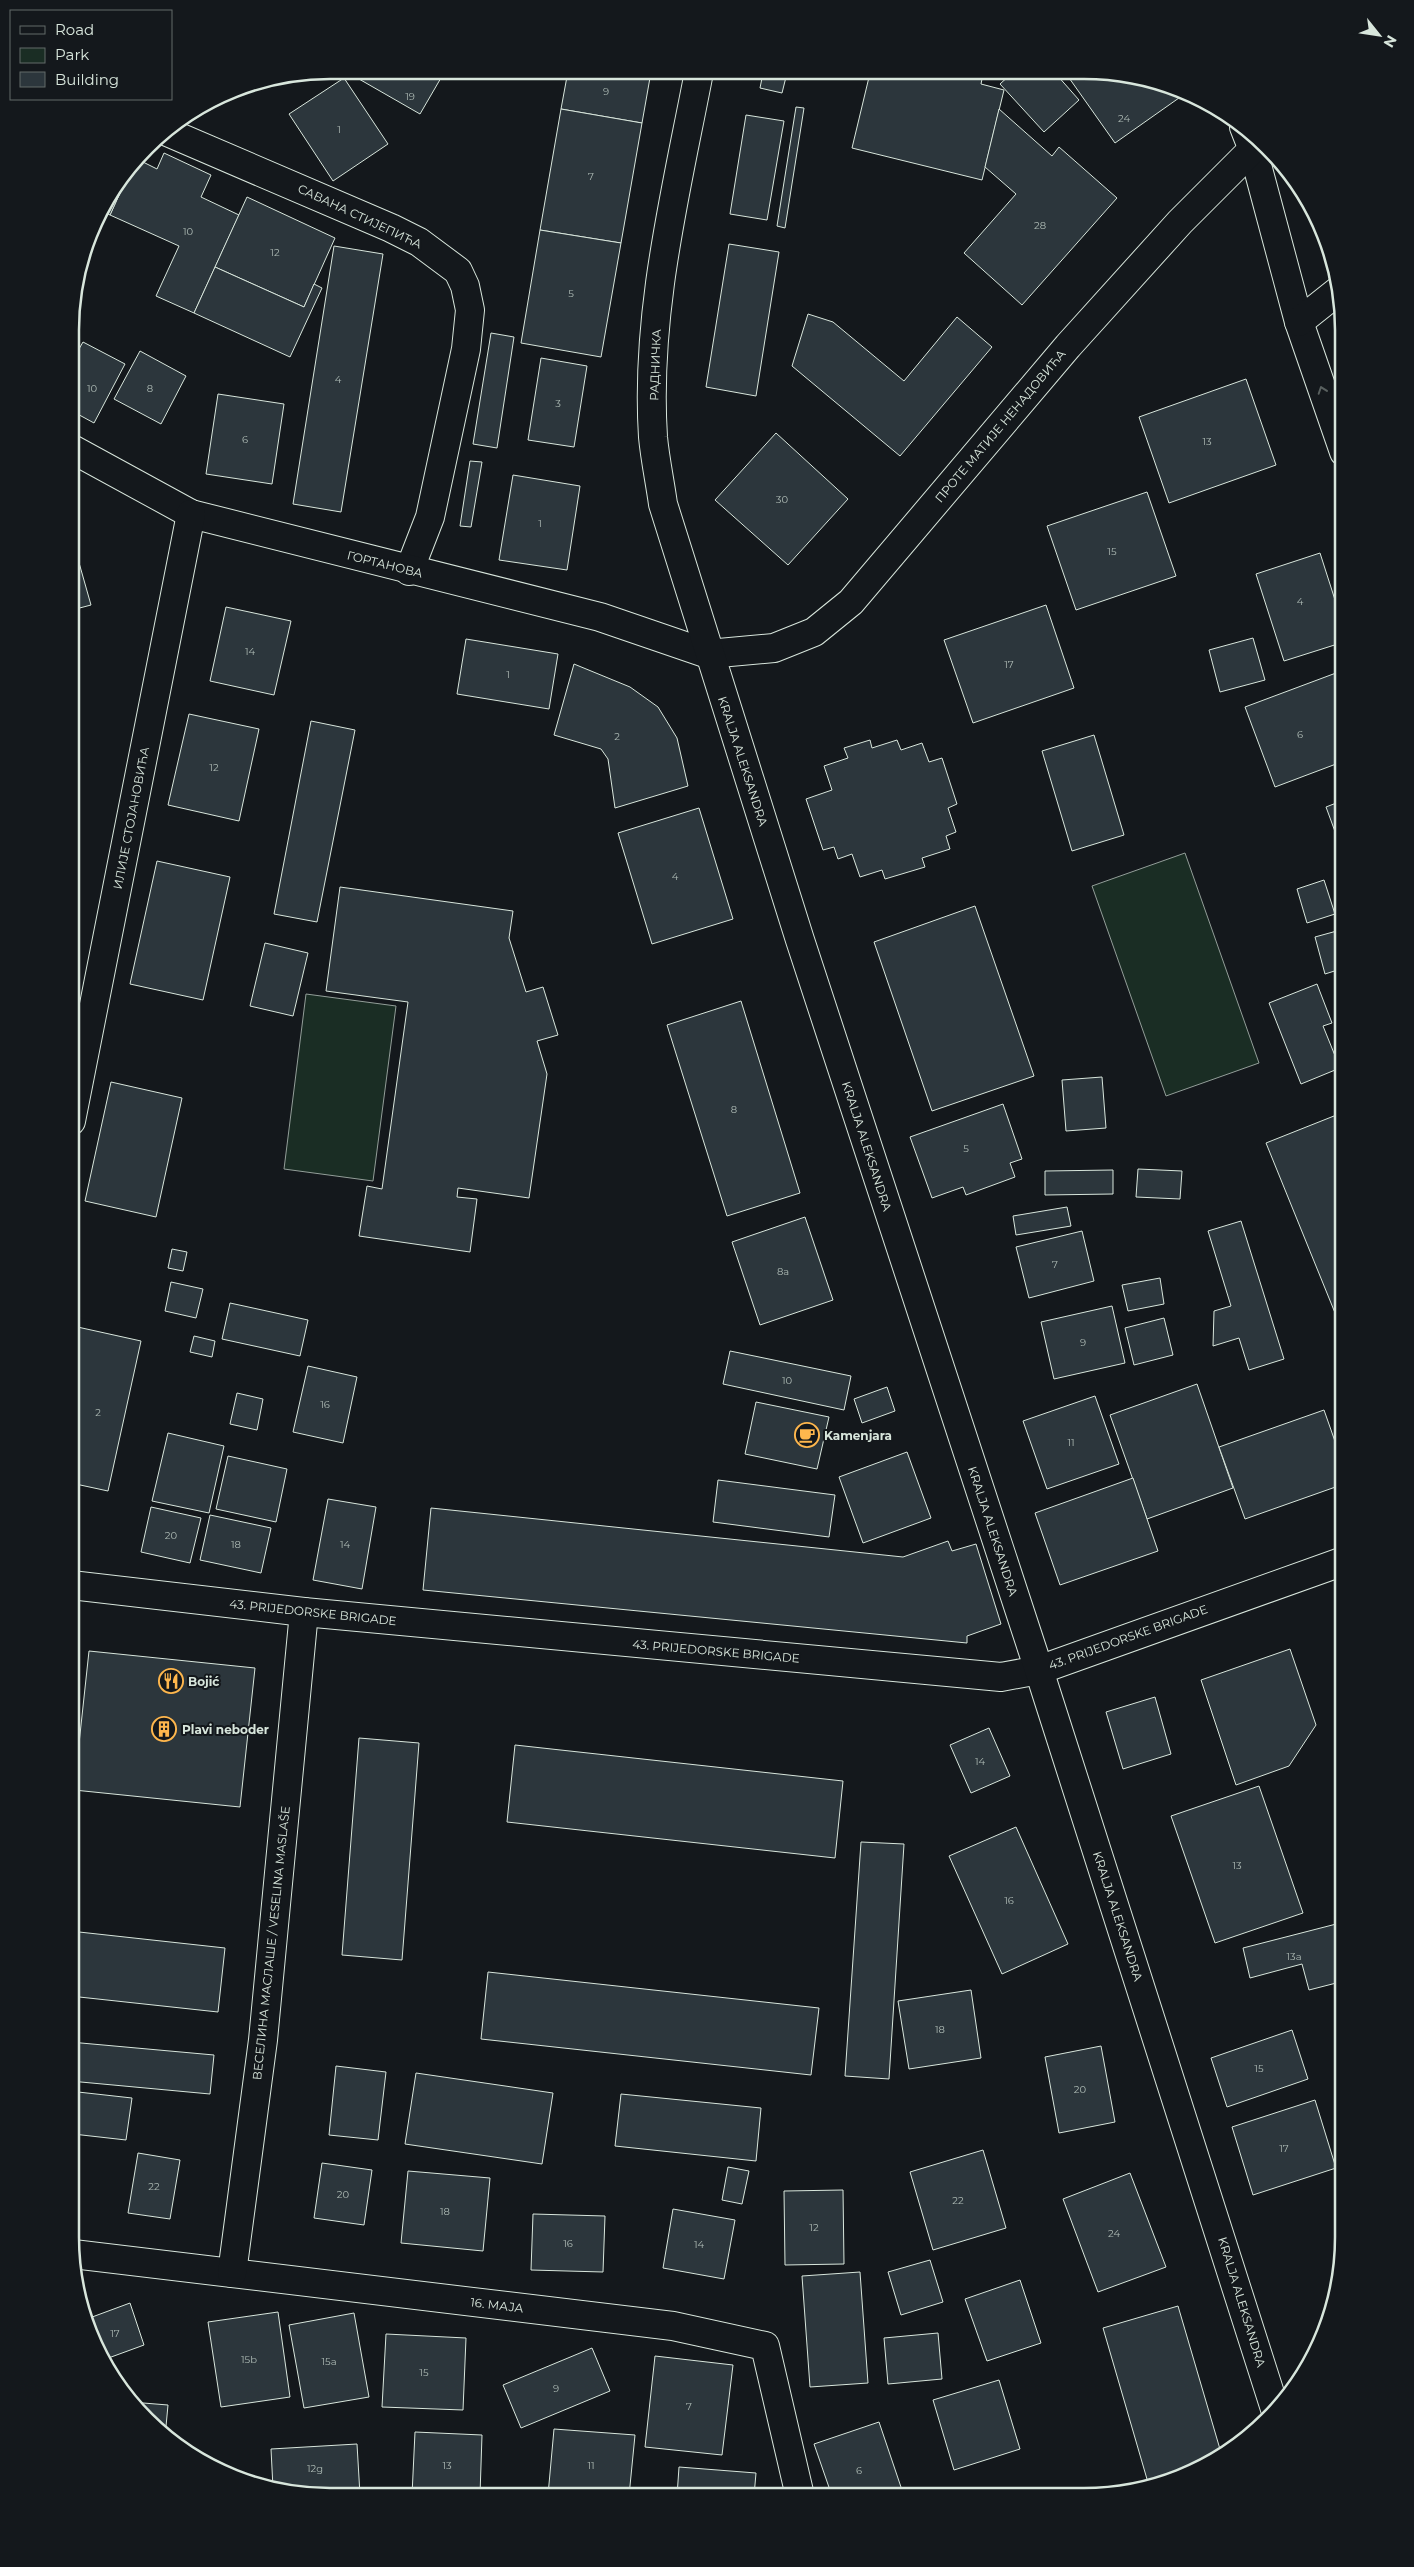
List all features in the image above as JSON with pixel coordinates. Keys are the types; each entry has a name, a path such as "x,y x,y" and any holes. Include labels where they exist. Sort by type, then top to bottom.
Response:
{"street":[{"name":"РАДНИЧКА","path":"698,79 668,228 660,291 654,348 653,437 663,504 708,654"},
{"name":"САВАНА СТИЈЕПИЋА","path":"173,134 391,228 425,246 458,271 470,310 466,349 430,517 409,571"},
{"name":"ПРОТЕ МАТИЈЕ НЕНАДОВИЋА","path":"708,654 774,648 814,632 851,602 1068,346 1251,142"},
{"path":"1255,145 1299,322 1335,426"},
{"path":"1299,322 1333,295"},
{"name":"ГОРТАНОВА","path":"79,453 191,514 409,571 600,617 708,654"},
{"name":"ИЛИЈЕ СТОЈАНОВИЋА","path":"79,1081 191,514"},
{"name":"KRALJA ALEKSANDRA","path":"708,654 1039,1670 1273,2403"},
{"name":"43. PRIJEDORSKE BRIGADE","path":"79,1586 304,1612 1000,1677 1039,1670 1143,1631 1335,1564"},
{"name":"ВЕСЕЛИНА МАСЛАШЕ / VESELINA MASLAŠE","path":"232,2273 263,2040 304,1612"},
{"name":"16. МАЈА","path":"79,2255 673,2326 766,2346 798,2488"}],"green space":[{"path":"1185,853 1259,1063 1166,1096 1092,886"},
{"path":"306,994 396,1006 373,1181 284,1169"}],"building":[{"path":"345,79 388,144 333,181 289,114"},
{"path":"359,79 440,79 420,114"},
{"path":"567,79 650,79 642,123 561,109"},
{"path":"762,79 786,79 782,93 760,88"},
{"path":"869,79 982,79 981,84 1004,90 982,180 852,148"},
{"path":"1006,79 1060,79 1079,100 1044,132 1000,84"},
{"path":"1070,79 1117,81 1149,87 1179,98 1115,143"},
{"path":"796,107 804,108 785,228 777,226"},
{"path":"561,109 642,123 621,243 540,230"},
{"path":"999,109 1052,156 1059,147 1117,198 1022,305 964,253 1016,194 985,167"},
{"path":"746,115 784,121 767,220 730,214"},
{"path":"164,153 211,175 201,197 239,215 194,313 156,296 179,246 110,215 122,189 143,162 157,169"},
{"path":"122,189 110,215 107,214"},
{"path":"247,197 335,238 304,307 215,267"},
{"path":"540,230 621,243 601,357 521,343"},
{"path":"729,244 779,252 756,396 706,387"},
{"path":"334,246 383,254 341,512 293,504"},
{"path":"215,267 304,307 314,284 322,288 290,357 194,313"},
{"path":"808,314 833,322 904,381 957,317 992,347 900,456 792,366"},
{"path":"491,333 514,337 497,448 473,444"},
{"path":"83,342 125,364 94,423 79,415 79,349"},
{"path":"140,351 186,376 161,424 114,399"},
{"path":"541,358 587,366 574,447 528,440"},
{"path":"1246,379 1276,465 1169,503 1139,417"},
{"path":"218,394 284,404 272,484 206,474"},
{"path":"776,433 848,499 788,565 715,500"},
{"path":"470,461 482,462 471,527 460,526"},
{"path":"513,475 580,486 567,570 499,560"},
{"path":"1147,492 1176,576 1076,610 1047,526"},
{"path":"1320,553 1335,600 1335,645 1284,661 1256,574"},
{"path":"79,563 91,605 79,608"},
{"path":"1046,605 1074,688 973,723 944,640"},
{"path":"226,607 291,621 274,695 210,681"},
{"path":"1253,638 1265,680 1220,692 1209,650"},
{"path":"466,639 558,654 549,709 457,694"},
{"path":"574,664 630,687 658,707 677,738 688,786 615,808 608,759 601,749 554,735"},
{"path":"1335,673 1335,764 1275,787 1245,707"},
{"path":"189,714 259,729 239,821 168,805"},
{"path":"311,721 355,730 317,922 274,914"},
{"path":"1094,735 1124,835 1072,851 1042,751"},
{"path":"870,740 872,748 897,740 901,750 922,743 929,762 942,758 957,804 948,808 956,832 946,836 950,849 922,858 925,867 885,879 882,870 860,877 852,854 838,859 834,847 823,850 806,799 832,790 824,766 848,758 844,748"},
{"path":"1335,804 1335,832 1326,807"},
{"path":"699,808 733,919 652,944 618,833"},
{"path":"157,861 230,877 203,1000 130,984"},
{"path":"1324,880 1335,914 1307,923 1297,889"},
{"path":"340,887 513,911 509,938 526,992 543,987 558,1035 537,1041 547,1074 529,1198 458,1188 457,1197 477,1199 470,1252 359,1236 367,1186 382,1189 408,1002 326,991"},
{"path":"975,906 1034,1076 932,1111 874,942"},
{"path":"1335,931 1335,971 1325,974 1315,937"},
{"path":"265,943 308,953 293,1016 250,1006"},
{"path":"1317,984 1332,1023 1323,1026 1335,1056 1335,1070 1301,1084 1269,1003"},
{"path":"741,1001 800,1193 727,1216 667,1025"},
{"path":"1102,1077 1106,1128 1066,1131 1062,1080"},
{"path":"111,1082 182,1098 156,1217 85,1201"},
{"path":"1003,1104 1022,1159 1010,1163 1015,1177 966,1195 963,1187 932,1198 910,1137"},
{"path":"1335,1116 1335,1313 1266,1143"},
{"path":"1138,1169 1182,1171 1180,1199 1136,1197"},
{"path":"1113,1170 1113,1194 1045,1195 1045,1171"},
{"path":"1067,1207 1071,1226 1016,1235 1013,1216"},
{"path":"805,1217 833,1300 760,1325 732,1242"},
{"path":"1241,1221 1284,1359 1249,1370 1239,1338 1213,1346 1214,1311 1231,1306 1208,1231"},
{"path":"1082,1231 1094,1281 1029,1298 1016,1247"},
{"path":"172,1249 187,1252 183,1271 168,1268"},
{"path":"1160,1278 1164,1304 1128,1311 1122,1285"},
{"path":"171,1282 203,1289 196,1318 165,1311"},
{"path":"230,1303 308,1320 300,1356 222,1339"},
{"path":"1112,1306 1125,1363 1054,1379 1041,1322"},
{"path":"1164,1318 1173,1355 1134,1365 1125,1328"},
{"path":"79,1327 141,1341 108,1491 79,1485"},
{"path":"194,1336 215,1341 212,1357 190,1352"},
{"path":"730,1351 851,1376 844,1410 723,1384"},
{"path":"308,1366 357,1377 343,1443 293,1432"},
{"path":"1197,1384 1233,1488 1147,1519 1110,1415"},
{"path":"887,1387 895,1411 862,1423 854,1399"},
{"path":"237,1393 263,1399 257,1430 230,1424"},
{"path":"1095,1396 1119,1464 1047,1489 1023,1421"},
{"path":"756,1402 829,1417 817,1469 745,1454"},
{"path":"1324,1410 1335,1441 1335,1487 1245,1519 1219,1447"},
{"path":"168,1433 224,1446 209,1513 152,1501"},
{"path":"907,1452 931,1518 863,1543 839,1477"},
{"path":"228,1456 287,1469 276,1522 216,1509"},
{"path":"1133,1478 1158,1551 1060,1585 1035,1513"},
{"path":"718,1480 835,1495 829,1537 713,1522"},
{"path":"328,1499 376,1507 362,1589 313,1580"},
{"path":"151,1507 201,1518 190,1563 141,1552"},
{"path":"431,1508 903,1557 948,1541 952,1551 976,1544 1001,1624 967,1636 967,1643 423,1590"},
{"path":"210,1515 271,1528 261,1573 200,1560"},
{"path":"1290,1649 1316,1725 1289,1766 1236,1785 1201,1680"},
{"name":"Plavi neboder","path":"89,1651 255,1668 240,1807 79,1791 79,1744"},
{"path":"1155,1697 1171,1754 1123,1769 1106,1712"},
{"path":"989,1728 1010,1776 971,1793 950,1745"},
{"path":"359,1738 419,1743 402,1960 342,1955"},
{"path":"515,1745 843,1781 835,1858 507,1822"},
{"path":"1259,1786 1303,1913 1215,1943 1171,1816"},
{"path":"1016,1827 1068,1944 1002,1974 949,1856"},
{"path":"861,1842 904,1844 889,2079 845,2076"},
{"path":"1335,1924 1335,1983 1309,1990 1302,1964 1250,1978 1243,1948"},
{"path":"79,1932 225,1948 218,2012 79,1997"},
{"path":"488,1972 819,2008 811,2075 481,2039"},
{"path":"971,1990 981,2058 909,2069 898,2001"},
{"path":"1292,2030 1308,2079 1227,2107 1211,2058"},
{"path":"79,2043 214,2055 210,2094 79,2082"},
{"path":"1101,2046 1115,2122 1059,2133 1045,2057"},
{"path":"336,2066 386,2072 378,2140 329,2135"},
{"path":"416,2073 553,2093 542,2164 405,2144"},
{"path":"79,2092 132,2098 126,2140 79,2135"},
{"path":"621,2094 761,2108 756,2161 615,2146"},
{"path":"1315,2100 1335,2168 1253,2195 1232,2127"},
{"path":"983,2150 1006,2228 933,2250 910,2172"},
{"path":"138,2153 180,2160 170,2219 128,2213"},
{"path":"322,2163 372,2170 364,2225 314,2218"},
{"path":"728,2167 749,2171 742,2204 722,2200"},
{"path":"408,2171 490,2178 483,2251 401,2243"},
{"path":"1130,2173 1166,2267 1098,2292 1063,2199"},
{"path":"843,2190 844,2264 785,2265 784,2191"},
{"path":"673,2209 735,2220 724,2279 663,2268"},
{"path":"533,2214 605,2216 603,2272 531,2270"},
{"path":"930,2260 943,2302 901,2315 888,2272"},
{"path":"860,2272 868,2383 810,2387 802,2276"},
{"path":"1020,2280 1041,2343 987,2361 965,2299"},
{"path":"130,2303 144,2345 109,2358 92,2317"},
{"path":"1178,2306 1220,2449 1180,2469 1147,2480 1103,2328"},
{"path":"278,2312 290,2397 221,2407 208,2322"},
{"path":"354,2313 369,2397 304,2408 289,2325"},
{"path":"938,2333 942,2379 888,2384 884,2338"},
{"path":"386,2334 466,2338 463,2410 382,2407"},
{"path":"592,2348 610,2391 521,2428 503,2385"},
{"path":"655,2356 733,2365 722,2455 645,2447"},
{"path":"999,2380 1020,2449 954,2470 933,2400"},
{"path":"141,2403 168,2405 166,2427"},
{"path":"879,2422 901,2488 829,2488 814,2444"},
{"path":"554,2429 635,2435 630,2488 549,2488"},
{"path":"415,2432 482,2435 480,2488 412,2488"},
{"path":"357,2444 360,2488 314,2488 273,2481 271,2449"},
{"path":"679,2467 756,2473 755,2488 678,2488"}],"place":[{"name":"Kamenjara","path":"807,1435"},
{"name":"Bojić","path":"171,1681"},
{"name":"Plavi neboder","path":"164,1729"}]}
